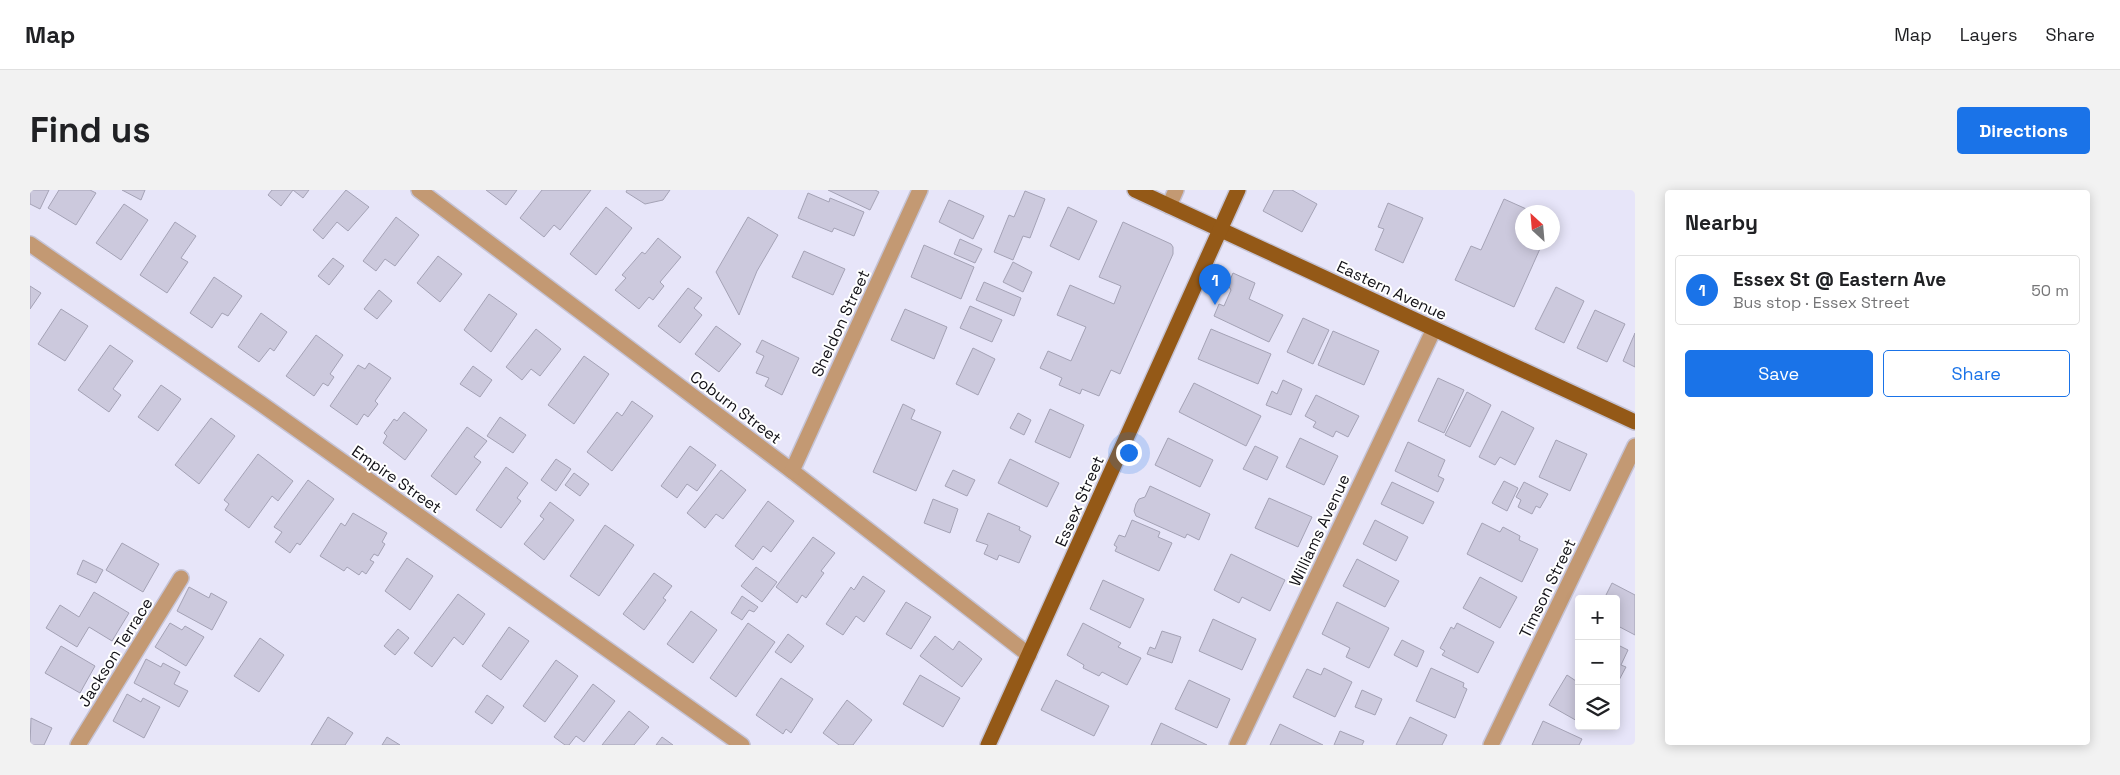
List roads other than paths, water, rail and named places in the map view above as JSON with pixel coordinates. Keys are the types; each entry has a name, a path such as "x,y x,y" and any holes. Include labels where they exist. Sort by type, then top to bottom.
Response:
{"main road":[{"name":"Eastern Avenue","path":"1135,190 1635,422"},
{"name":"Essex Street","path":"988,745 1238,190"}],"street":[{"name":"Coburn Street","path":"419,190 792,471 1029,655"},
{"name":"Sheldon Street","path":"792,471 920,190"},
{"path":"1169,206 1176,190"},
{"name":"Empire Street","path":"30,244 268,408 742,745"},
{"name":"Williams Avenue","path":"1237,745 1434,329"},
{"name":"Timson Street","path":"1491,745 1635,446"},
{"name":"Jackson Terrace","path":"78,745 181,578"}],"place":[{"name":"Essex St @ Eastern Ave","path":"1215,305"}]}
